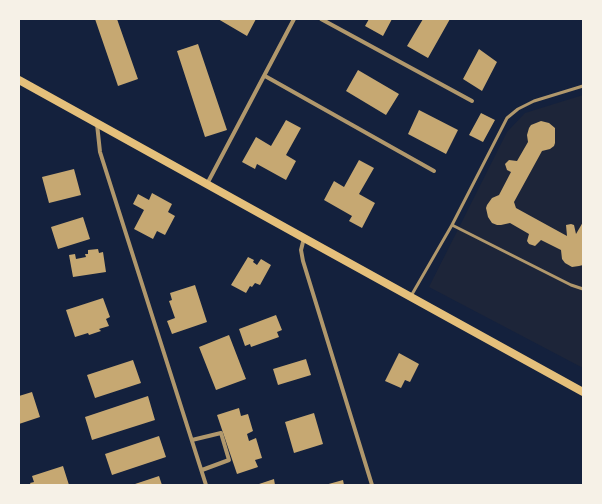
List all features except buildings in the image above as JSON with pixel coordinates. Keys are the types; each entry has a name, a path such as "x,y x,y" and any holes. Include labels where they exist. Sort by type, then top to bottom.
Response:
{"main road":[{"path":"19,80 583,392"}],"street":[{"path":"207,184 294,19"},
{"path":"321,19 472,101"},
{"path":"265,76 434,171"},
{"path":"97,123 100,152 206,485"},
{"path":"304,238 301,250 303,261 372,485"},
{"path":"192,440 221,433 230,460 202,470"}],"lane":[{"path":"411,297 452,225 507,118 518,108 534,101 583,86"},
{"path":"452,225 571,285 583,289"}],"shaded area":[{"path":"583,95 583,368 429,287 507,132 525,113"}]}
